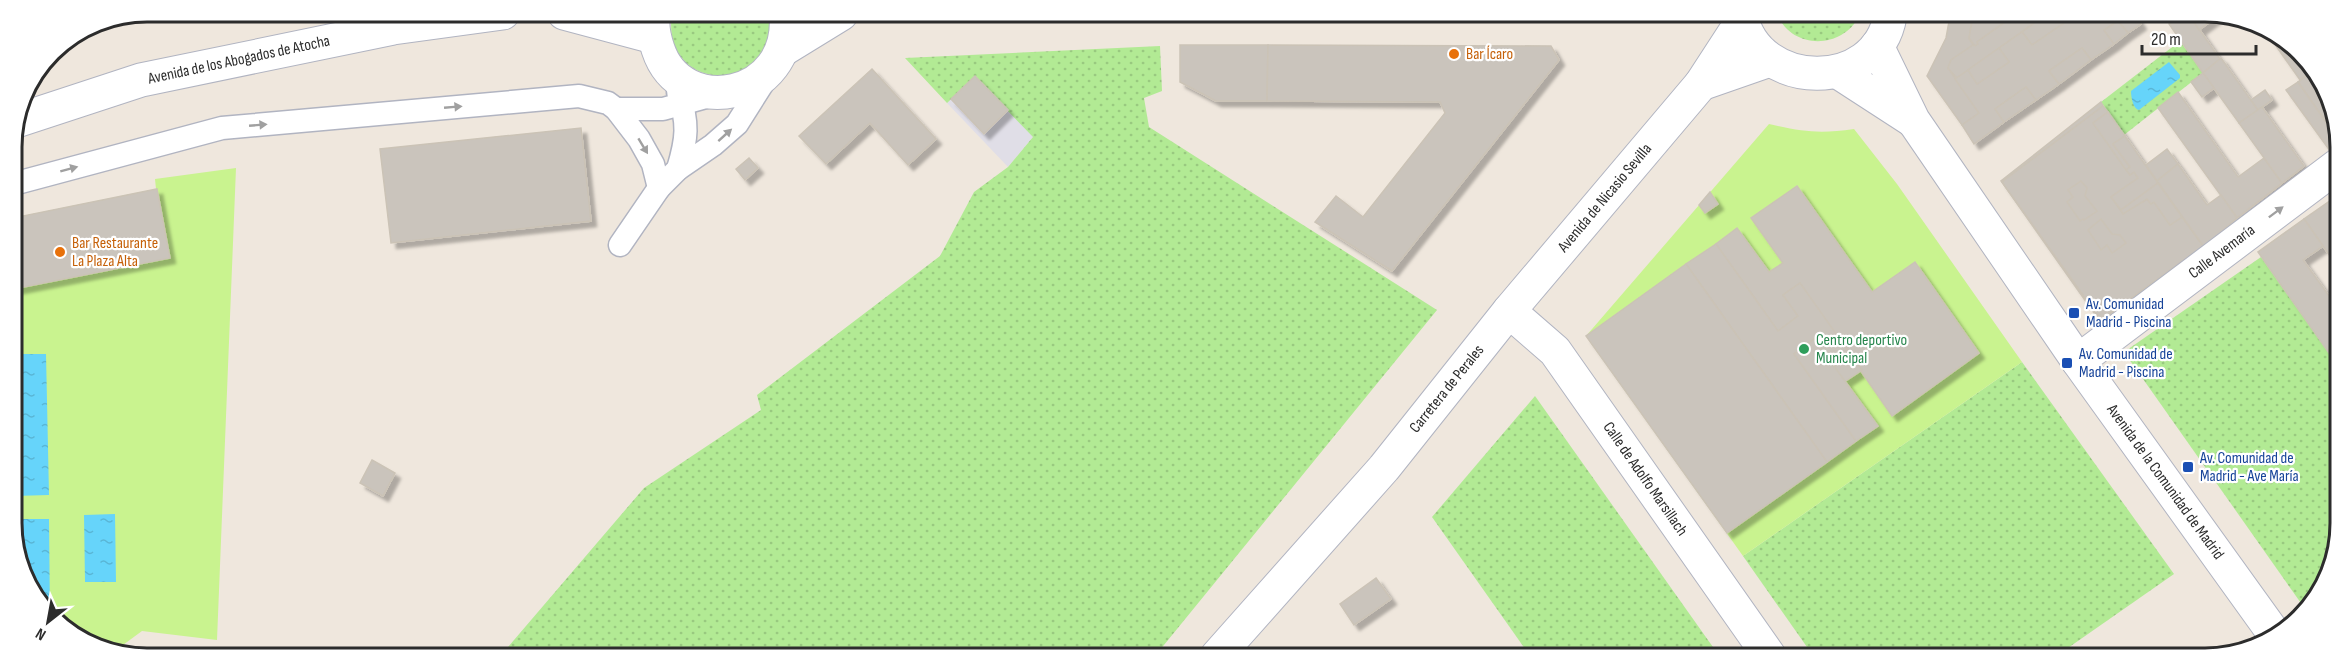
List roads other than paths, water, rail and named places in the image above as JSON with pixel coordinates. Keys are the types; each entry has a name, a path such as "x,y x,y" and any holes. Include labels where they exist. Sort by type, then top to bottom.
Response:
{"main road":[{"name":"Avenida de los Abogados de Atocha","path":"26,118 141,80 393,28 437,22"},
{"path":"632,22 654,25 659,55 670,70 684,82 721,93 741,90 759,81 779,57 829,22"},
{"path":"779,57 788,31 787,22"},
{"name":"Avenida de Nicasio Sevilla","path":"1509,311 1701,84 1740,22"},
{"path":"1744,22 1754,43 1770,60 1792,71 1815,75 1838,72 1860,62 1877,46 1889,22"},
{"path":"1877,46 1913,120"},
{"path":"1701,84 1770,60"},
{"path":"1838,72 1913,120"},
{"name":"Avenida de la Comunidad de Madrid","path":"1913,120 2078,361 2270,629"},
{"name":"Calle Avemaría","path":"2078,361 2330,170"},
{"name":"Carretera de Perales","path":"1225,647 1384,468 1509,311"},
{"name":"Calle de Adolfo Marsillach","path":"1509,311 1554,351 1763,647"}],"lane":[{"path":"620,246 659,188 678,169 713,145 737,124 779,57"},
{"path":"670,70 682,104 687,133 678,169"},
{"path":"615,109 663,110 721,93"},
{"path":"23,181 222,128 579,96 608,103 615,109 639,139 653,164 659,188"}],"water":[{"path":"2169,62 2180,78 2139,110 2137,109 2131,91"},
{"path":"22,354 46,354 49,495 22,496"},
{"path":"115,514 116,582 85,582 84,515"},
{"path":"22,519 49,519 50,592 44,592 29,563"}],"place":[{"name":"Bar Ícaro","path":"1454,54"},
{"name":"Bar Restaurante La Plaza Alta","path":"60,252"},
{"name":"Av. Comunidad Madrid - Piscina","path":"2074,313"},
{"name":"Centro deportivo Municipal","path":"1804,349"},
{"name":"Av. Comunidad de Madrid - Piscina","path":"2067,363"},
{"name":"Av. Comunidad de Madrid - Ave María","path":"2188,467"}]}
